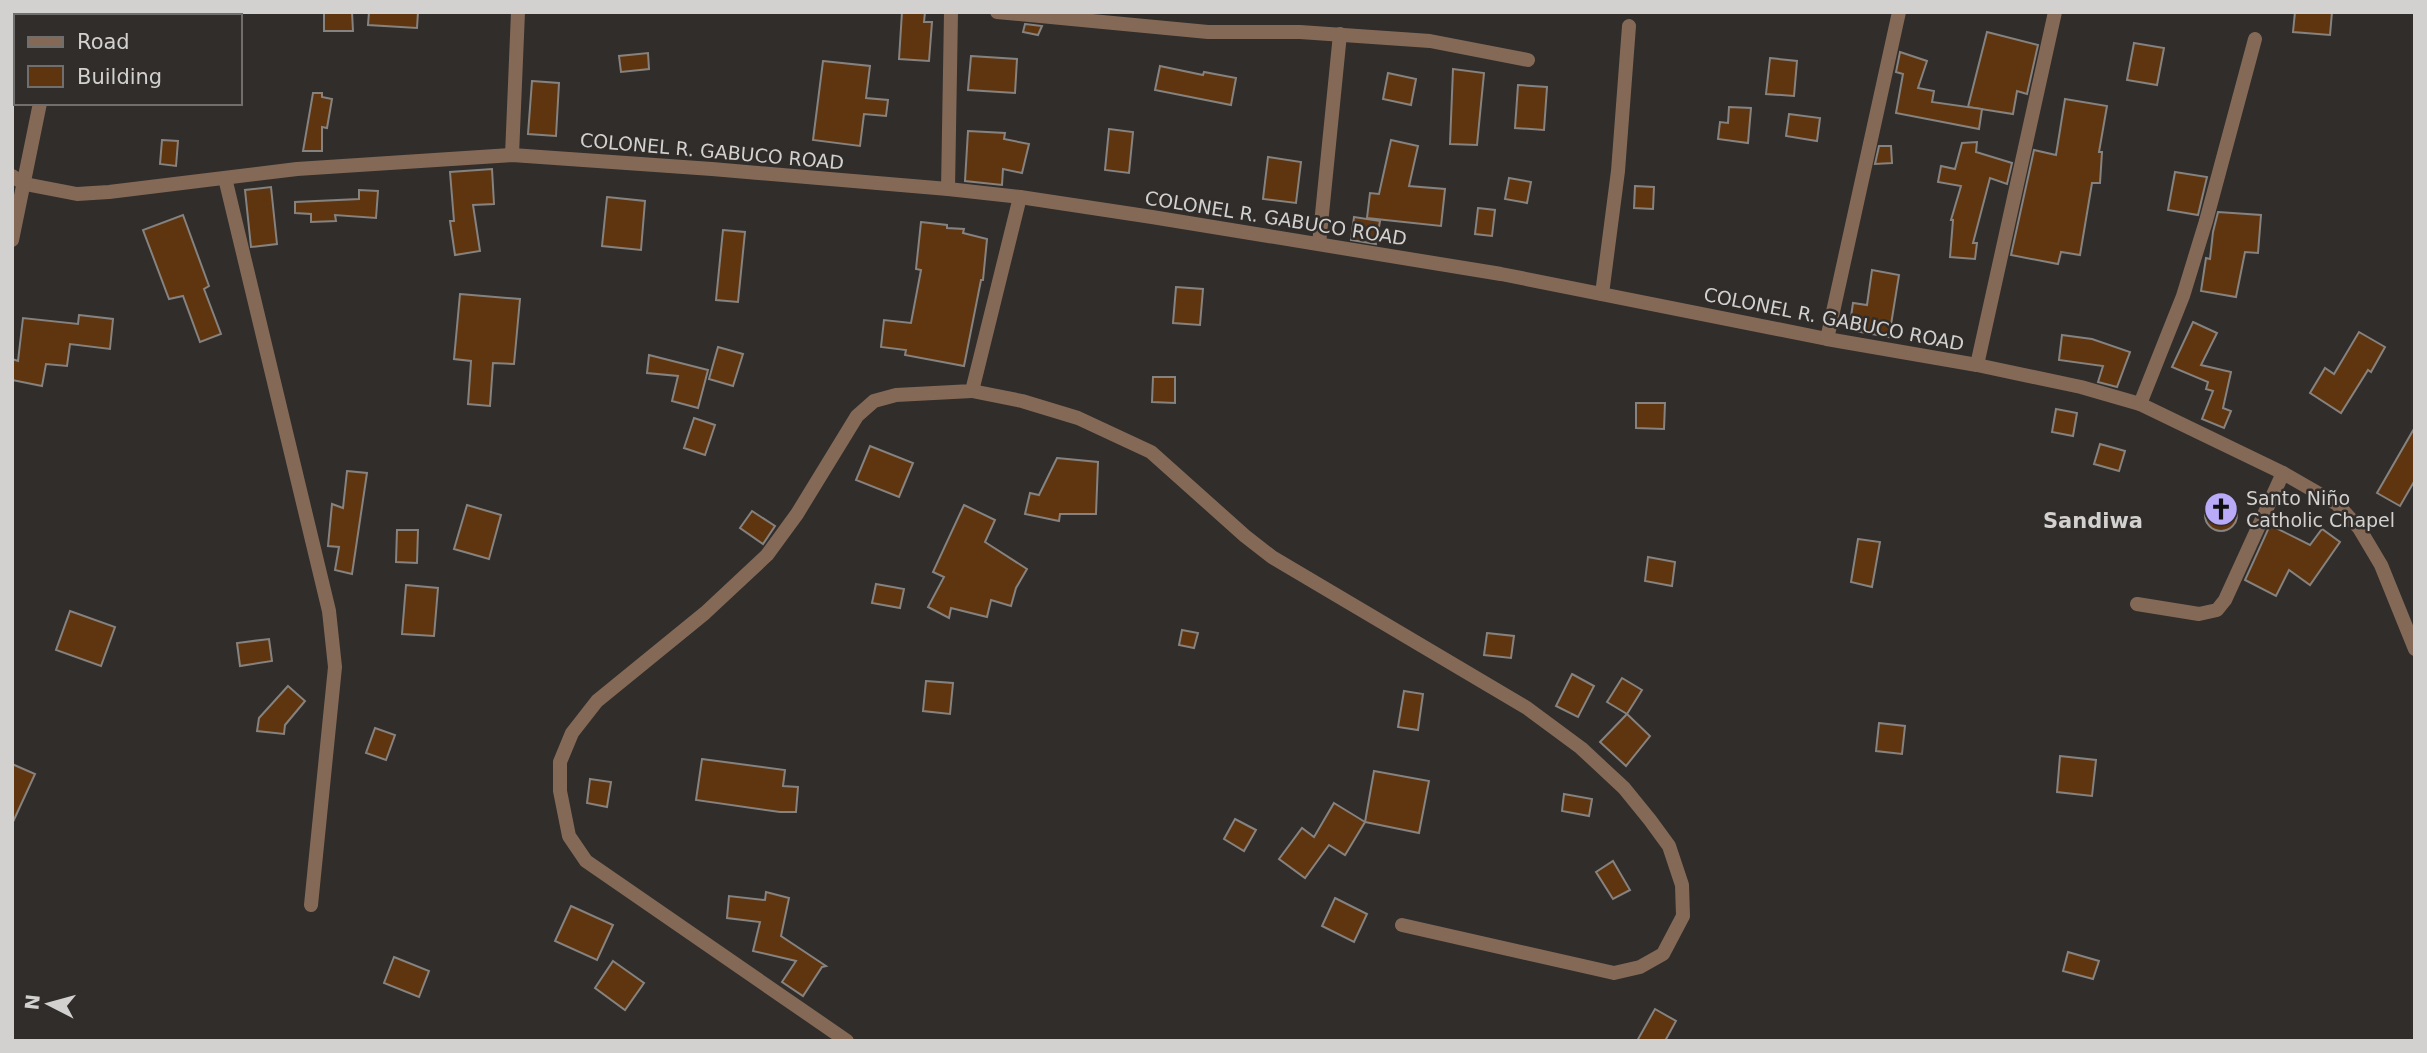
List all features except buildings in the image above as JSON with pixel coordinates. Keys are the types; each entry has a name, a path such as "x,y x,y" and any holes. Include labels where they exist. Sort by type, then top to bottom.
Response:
{"street":[{"path":"512,155 518,12"},
{"path":"948,189 951,12"},
{"path":"997,12 1208,32 1340,34 1430,41 1528,60"},
{"path":"1827,339 1899,12"},
{"path":"1977,365 2055,12"},
{"path":"1602,294 1618,171 1629,26"},
{"path":"1319,244 1340,34"},
{"path":"2140,404 2183,296 2255,39"},
{"path":"12,240 19,180 39,105"},
{"name":"COLONEL R. GABUCO ROAD","path":"19,180 77,194 343,165 512,155 948,189 1020,197 1501,274 1827,339 1977,365 2081,387 2140,404 2283,473 2337,504 2360,528 2381,565 2415,649"},
{"path":"225,178 329,611 335,667 311,905"},
{"path":"972,391 1020,197"},
{"path":"847,1041 586,861 569,836 560,791 560,762 572,733 597,701 705,613 767,555 797,514 857,416 874,401 896,395 972,391 1022,401 1079,418 1151,452 1272,557 1527,708 1581,748 1624,789 1670,846 1682,885 1683,916 1663,954 1640,967 1614,972 1402,925"},
{"path":"2137,604 2199,614 2217,610 2225,600 2283,473"}],"place":[{"name":"Santo Niño Catholic Chapel","path":"2221,509"}],"district":[{"name":"Sandiwa","path":"2093,521"}]}
